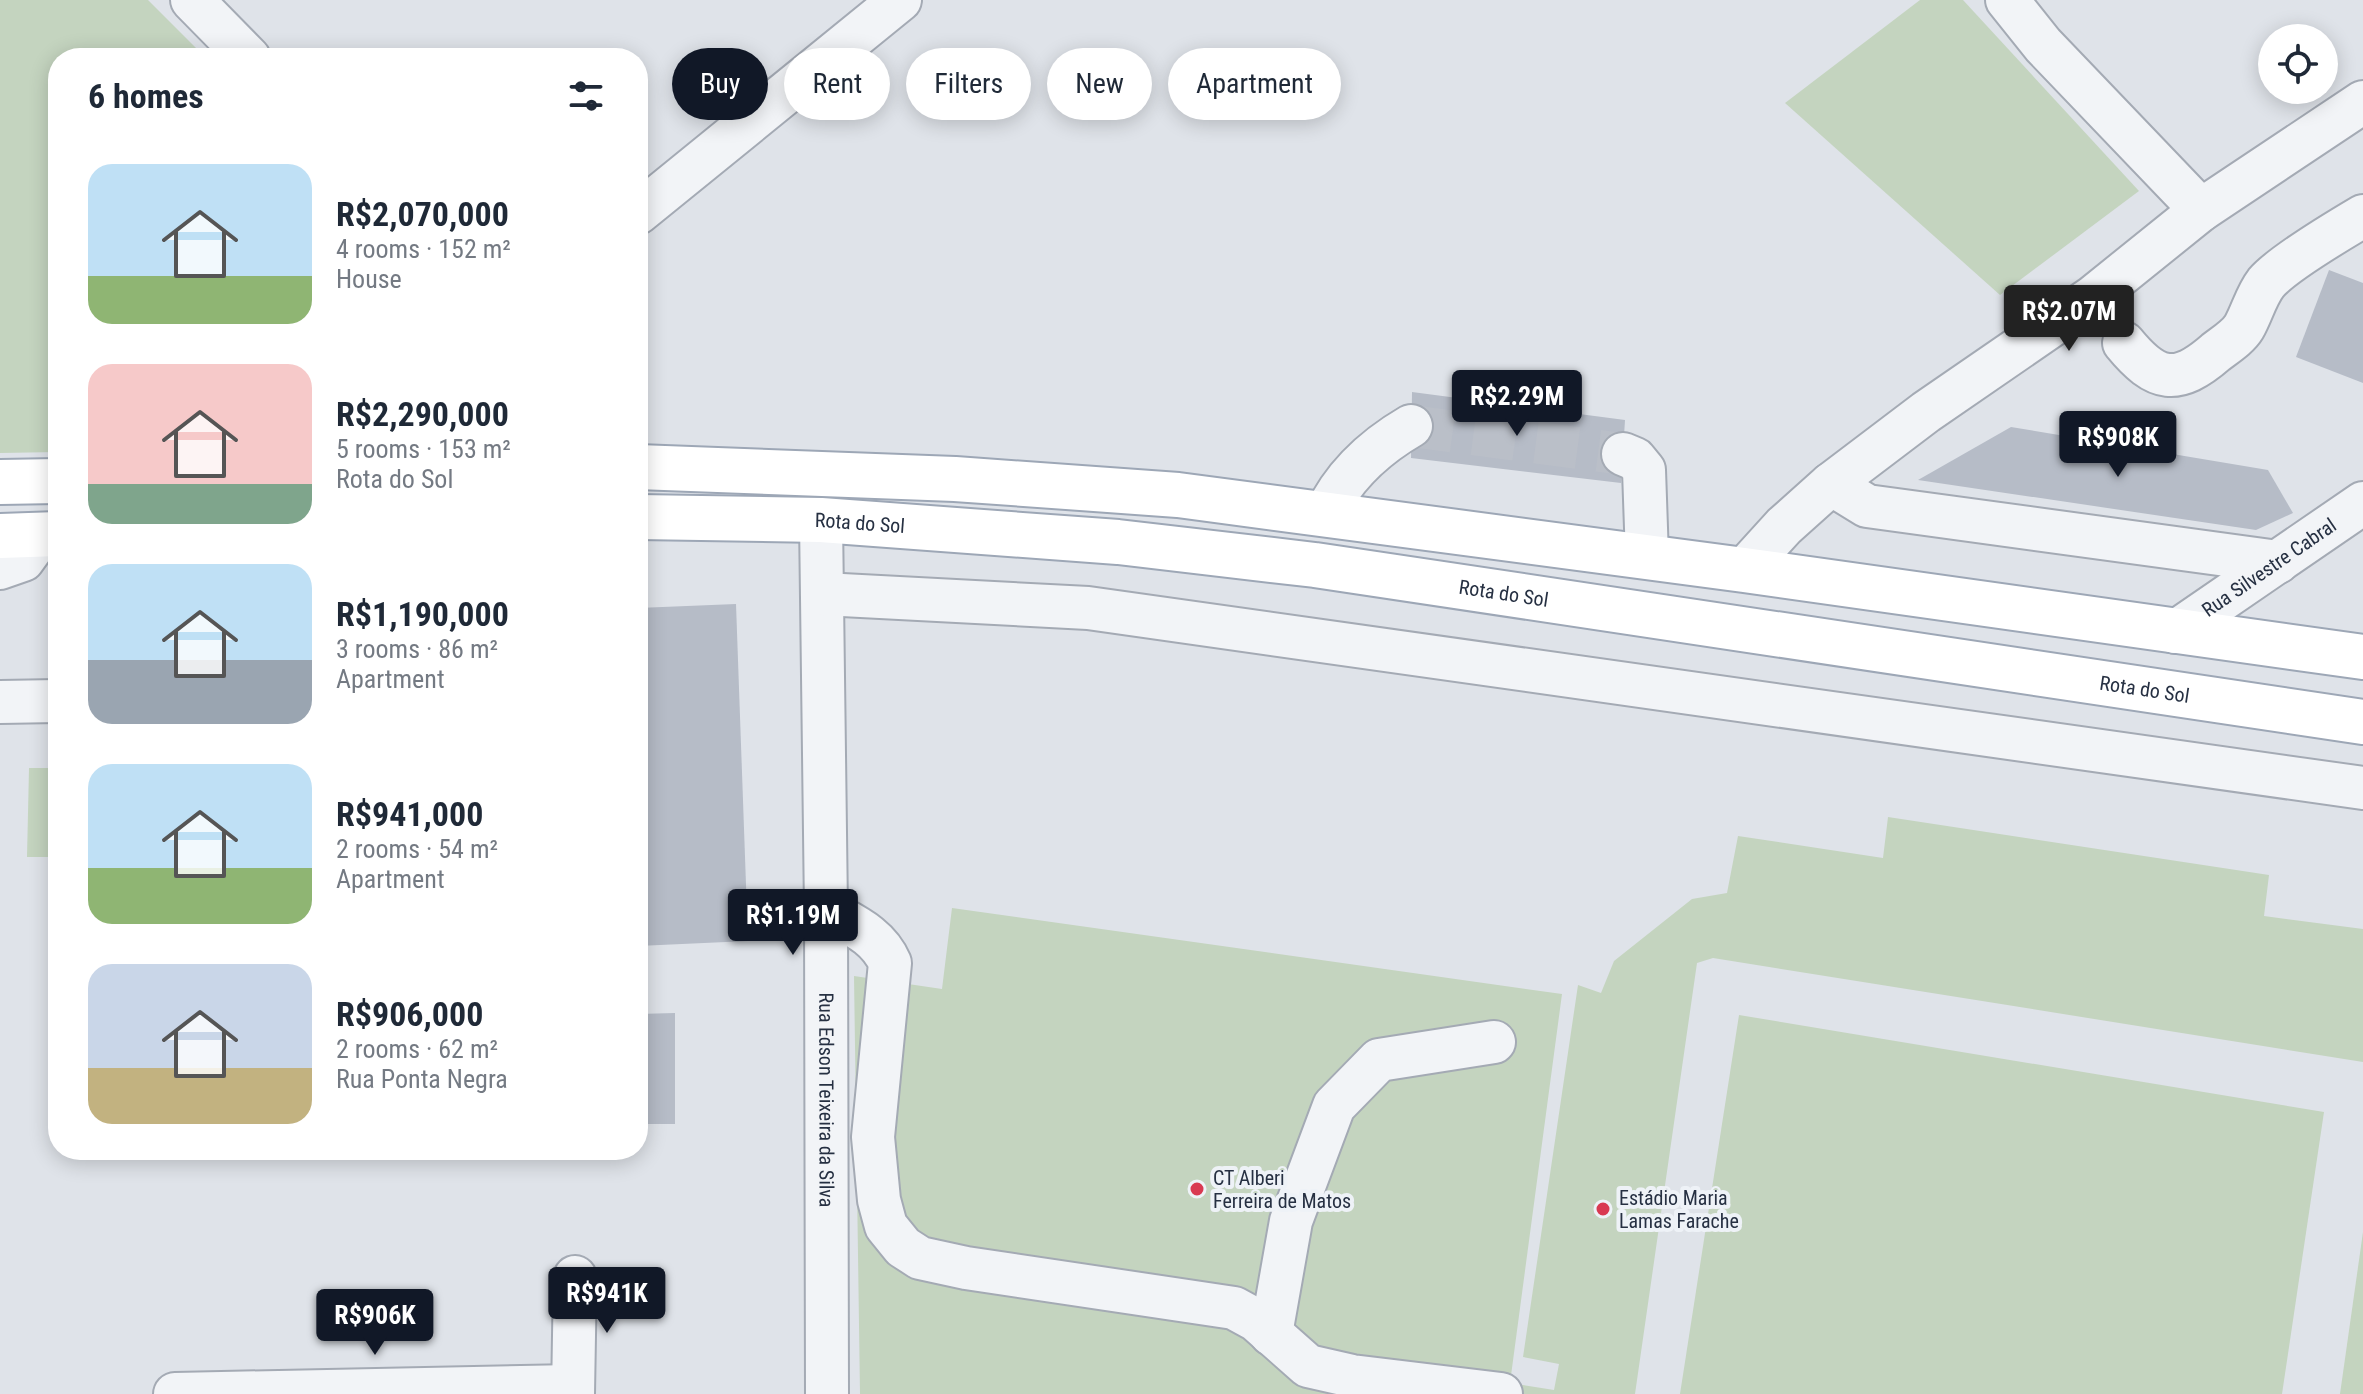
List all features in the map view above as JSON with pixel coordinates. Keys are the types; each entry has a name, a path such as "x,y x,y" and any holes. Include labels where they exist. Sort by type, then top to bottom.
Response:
{"main road":[{"path":"648,463 939,478 1178,495 2363,657"},
{"path":"0,482 48,481"},
{"name":"Rota do Sol","path":"648,517 821,520 1118,542 1315,565 2363,722"}],"street":[{"path":"192,0 239,48"},
{"path":"648,205 900,0"},
{"path":"2007,0 2043,45 2201,210"},
{"path":"1744,570 1784,526 1831,484 1926,412 2093,297 2201,210 2363,102"},
{"path":"2124,343 2140,363 2159,375 2178,375 2197,365 2243,329 2267,282 2363,216"},
{"path":"1325,515 1337,489 1384,442 1411,426"},
{"path":"1623,454 1635,459 1644,470 1647,557"},
{"path":"1831,484 1867,506 2278,562"},
{"name":"Rua Silvestre Cabral","path":"2175,632 2363,503"},
{"name":"Rua Edson Teixeira da Silva","path":"821,520 827,1394"},
{"path":"0,568 23,560 33,535"},
{"path":"823,594 1088,608 2363,788"},
{"path":"0,702 48,701"},
{"path":"826,910 883,947 890,963 873,1137 879,1200 886,1226 903,1247 920,1258 966,1268 1234,1308 1256,1320 1308,1366 1352,1376 1501,1394"},
{"path":"1271,1334 1291,1221 1334,1106 1379,1060 1494,1042"},
{"path":"175,1394 573,1390 575,1277"}],"green space":[{"path":"0,0 148,0 196,48 48,48 48,452 0,453"},
{"path":"1920,0 1963,0 2139,191 2000,295 1785,103"},
{"path":"29,768 48,768 48,857 27,857"},
{"name":"CT Alberi Ferreira de Matos","path":"1888,817 2269,875 2264,916 2363,929 2363,1062 1713,958 1697,963 1635,1394 860,1394 854,976 942,989 952,908 1562,994 1510,1383 1554,1390 1559,1364 1523,1357 1578,985 1601,993 1614,961 1692,899 1727,893 1738,836 1883,858"},
{"path":"1739,1015 2324,1112 2282,1394 1680,1394"},
{"path":"2363,1232 2363,1394 2340,1394"}],"building":[{"path":"2329,270 2363,283 2363,383 2296,357"},
{"path":"1412,392 1625,420 1621,483 1411,458"},
{"path":"2011,427 2268,470 2293,513 2256,530 1918,480"},
{"path":"736,604 748,941 648,946 648,608"},
{"path":"675,1013 675,1124 648,1124 648,1014"}],"tunnel":[{"path":"1411,426 1623,454"}],"place":[{"name":"CT Alberi Ferreira de Matos","path":"1197,1189"},
{"name":"Estádio Maria Lamas Farache","path":"1603,1209"}]}
